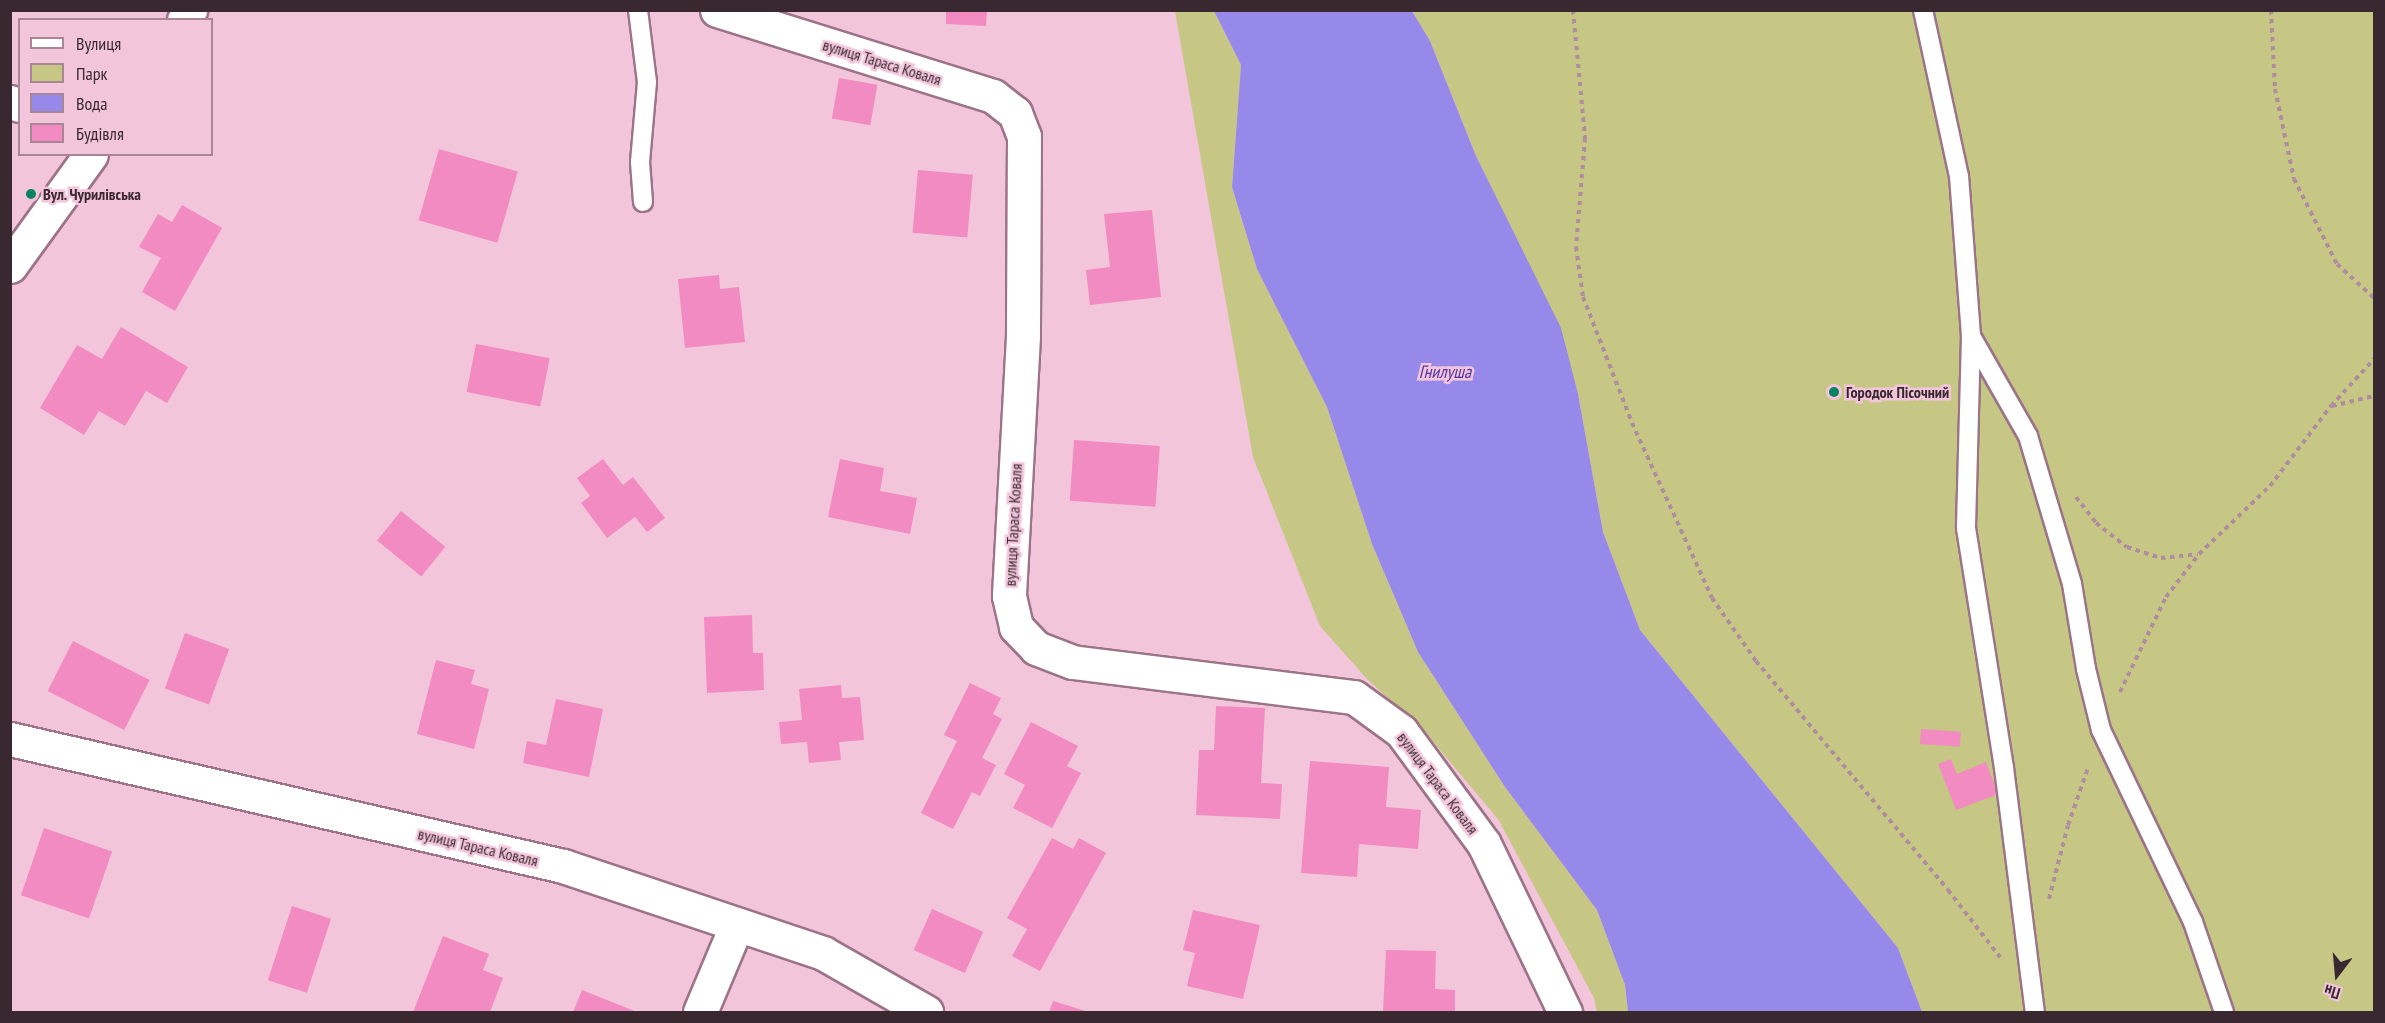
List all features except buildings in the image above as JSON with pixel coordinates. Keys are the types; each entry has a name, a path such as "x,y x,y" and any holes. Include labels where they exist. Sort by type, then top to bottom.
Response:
{"street":[{"name":"вулиця Тараса Коваля","path":"717,10 993,96 1015,113 1024,136 1023,336 1009,596 1016,627 1036,648 1072,662 1354,697 1401,731 1484,844 1565,1012"},
{"path":"10,266 90,156"},
{"name":"вулиця Тараса Коваля","path":"10,739 562,866 823,953 926,1012"},
{"path":"700,1012 737,924"}],"lane":[{"path":"639,10 647,82 640,162 643,202"},
{"path":"1923,10 1959,176 1971,336 1966,528 2004,768 2011,844 2034,1004"},
{"path":"1971,336 2028,436 2072,584 2086,669 2101,730 2193,922 2224,1012"}],"path":[{"path":"1574,10 1585,138 1576,247 1583,297 1632,423 1713,598 1755,661 2034,1004"},
{"path":"2271,10 2276,89 2294,179 2337,264 2374,298"},
{"path":"2046,910 2068,825 2101,730 2166,597 2199,554 2270,486 2331,406 2374,359"},
{"path":"2331,406 2374,396"},
{"path":"2069,489 2096,523 2127,547 2161,558 2199,554"}],"green space":[{"path":"1175,11 1214,11 1241,65 1232,187 1257,269 1327,407 1372,544 1418,652 1505,787 1597,910 1625,985 1628,1012 1597,1012 1594,998 1498,819 1425,732 1367,679 1320,626 1253,457"},
{"path":"1412,11 2374,11 2374,1012 1922,1012 1898,948 1640,630 1603,532 1578,394 1517,242 1476,156 1430,41"}],"water":[{"name":"Гнилуша","path":"1214,11 1412,11 1430,41 1476,156 1561,328 1578,394 1603,532 1640,630 1898,948 1922,1012 1628,1012 1625,985 1597,910 1505,787 1418,652 1372,544 1327,407 1257,269 1232,187 1241,65"}],"place":[{"name":"Вул. Чурилівська","path":"31,194"},
{"name":"Городок Пісочний","path":"1834,392"}]}
